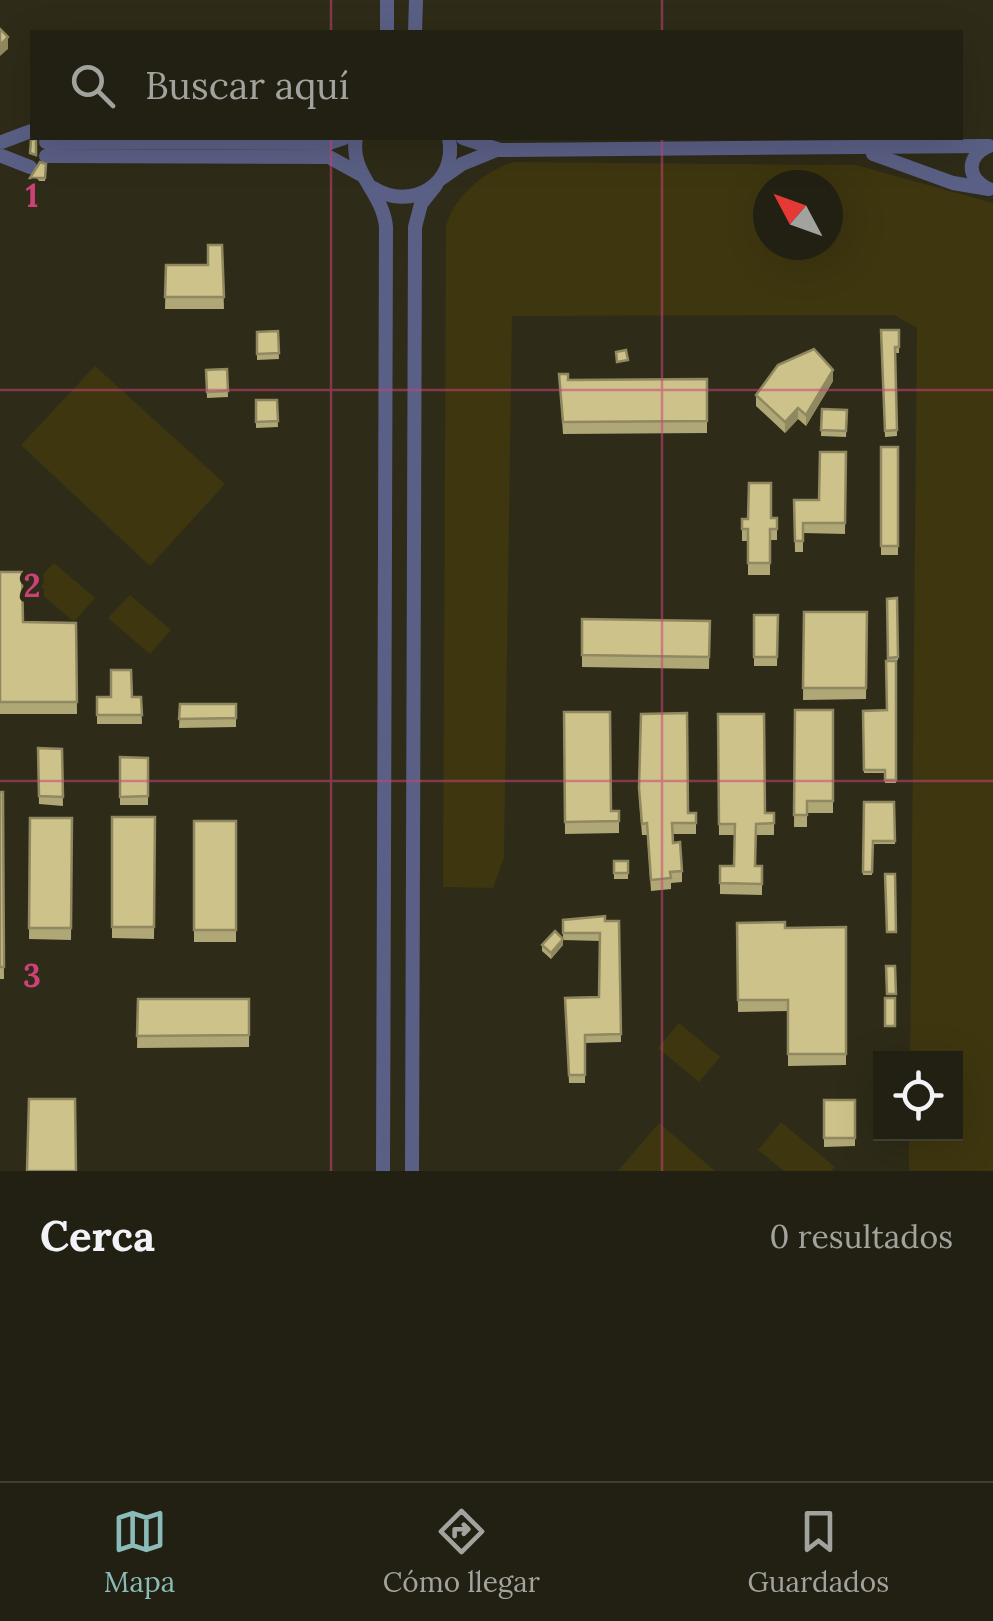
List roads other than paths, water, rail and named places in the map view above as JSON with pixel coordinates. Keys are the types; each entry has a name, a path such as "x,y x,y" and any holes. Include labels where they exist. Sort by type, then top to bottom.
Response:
{"street":[{"path":"386,0 386,30"},
{"path":"416,0 416,30"},
{"path":"1,149 37,152 75,145 338,140"},
{"path":"356,140 354,156 386,226 383,1171"},
{"path":"412,1171 415,226 422,204 450,158 449,140"},
{"path":"468,140 500,150 991,146"},
{"path":"1,149 37,152 75,145 329,157 352,167 368,183 404,198 438,182 462,164 500,150"},
{"path":"991,146 979,151 971,167 978,183 991,188"},
{"path":"842,149 894,159 954,183 991,188"}]}
